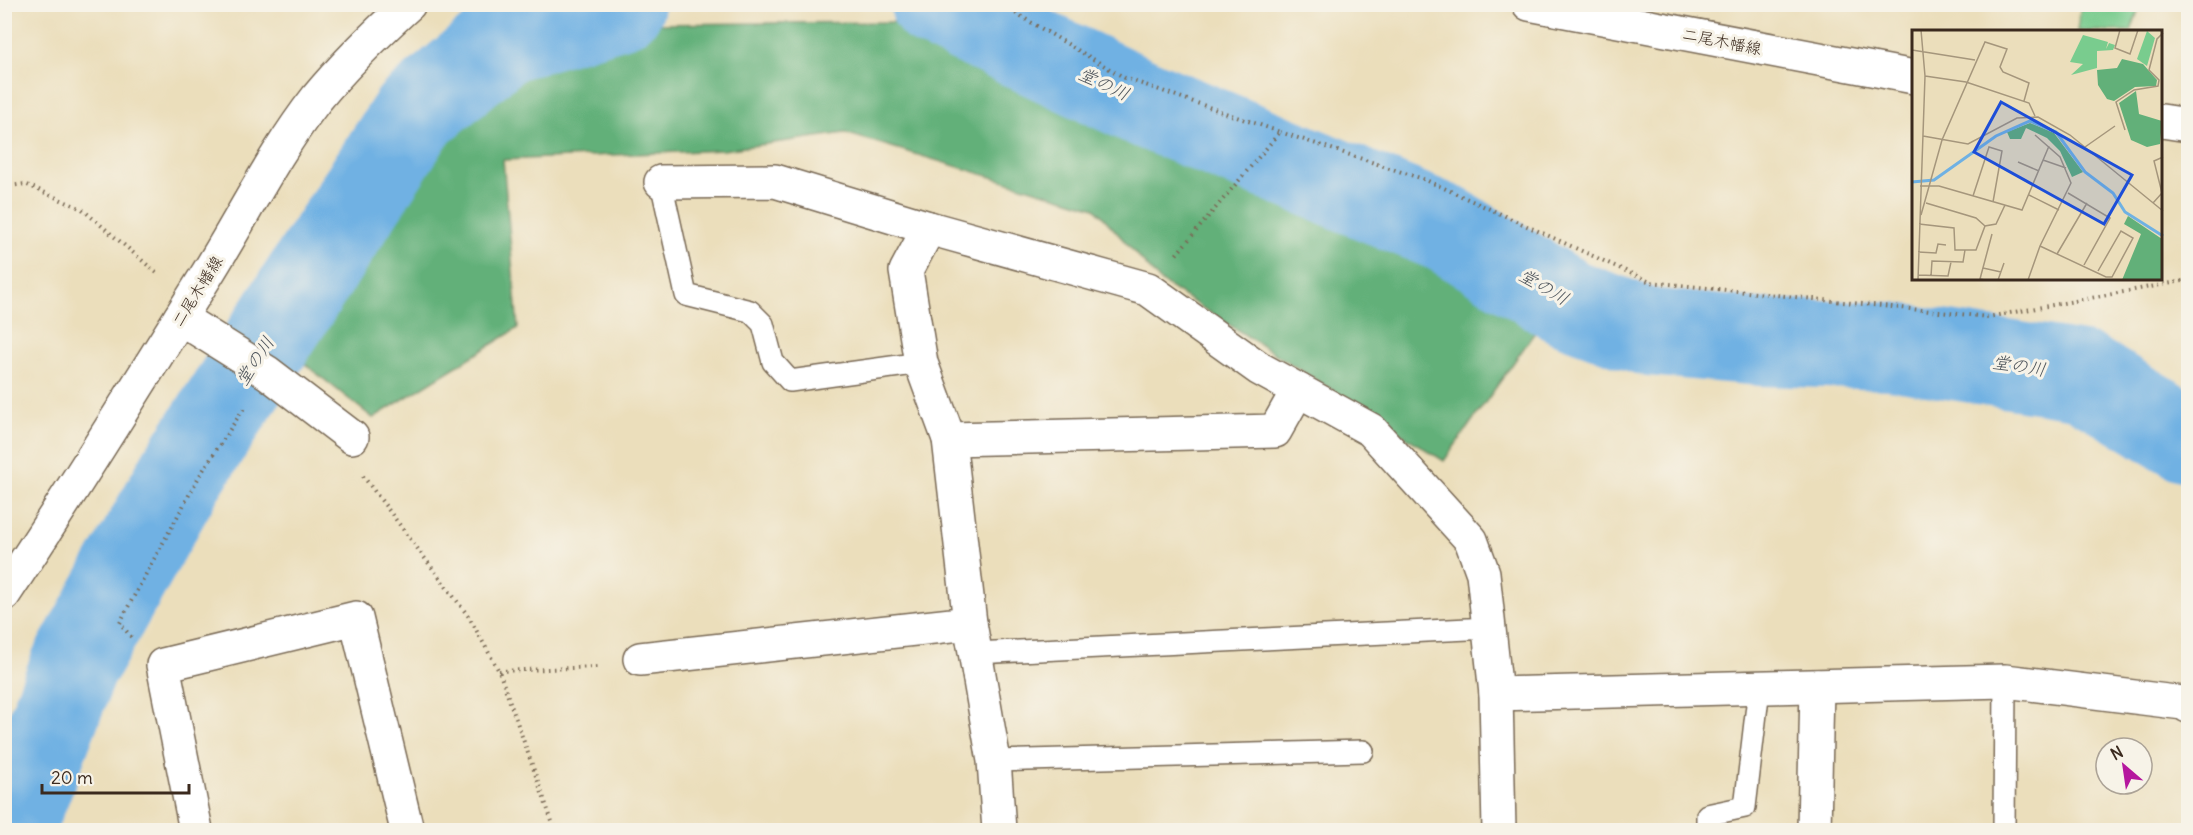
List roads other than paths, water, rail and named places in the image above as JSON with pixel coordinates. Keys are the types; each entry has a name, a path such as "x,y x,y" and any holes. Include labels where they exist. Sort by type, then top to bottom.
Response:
{"street":[{"name":"二尾木幡線","path":"4,594 50,526 180,318 287,141 316,100 355,54 409,4"},
{"name":"二尾木幡線","path":"1529,4 1912,77"},
{"path":"2163,121 2188,126"},
{"path":"662,182 775,181 929,228 1148,289 1260,369 1371,430 1471,540 1482,573 1496,694 1499,831"},
{"path":"929,228 906,271 921,363 949,439 973,638 994,761 999,831"},
{"path":"180,318 267,372 352,437"},
{"path":"949,439 1275,431 1298,390"},
{"path":"196,831 163,665 356,618 407,831"},
{"path":"640,659 973,638"},
{"path":"1496,694 2005,681 2183,703 2188,706"},
{"path":"1814,831 1817,686"}],"lane":[{"path":"662,182 686,295 750,311 763,324 773,362 790,381 921,363"},
{"path":"973,638 1489,628"},
{"path":"2004,831 2005,681"},
{"path":"1707,831 1707,815 1745,807 1759,688"},
{"path":"994,761 1364,752"}],"waterway":[{"name":"堂の川","path":"8,830 26,791 74,666 181,475 414,115 504,39 621,4"},
{"name":"堂の川","path":"934,4 1148,105 1447,229 1569,303 1648,332 1759,342 1890,346 2082,376 2188,438"}]}
